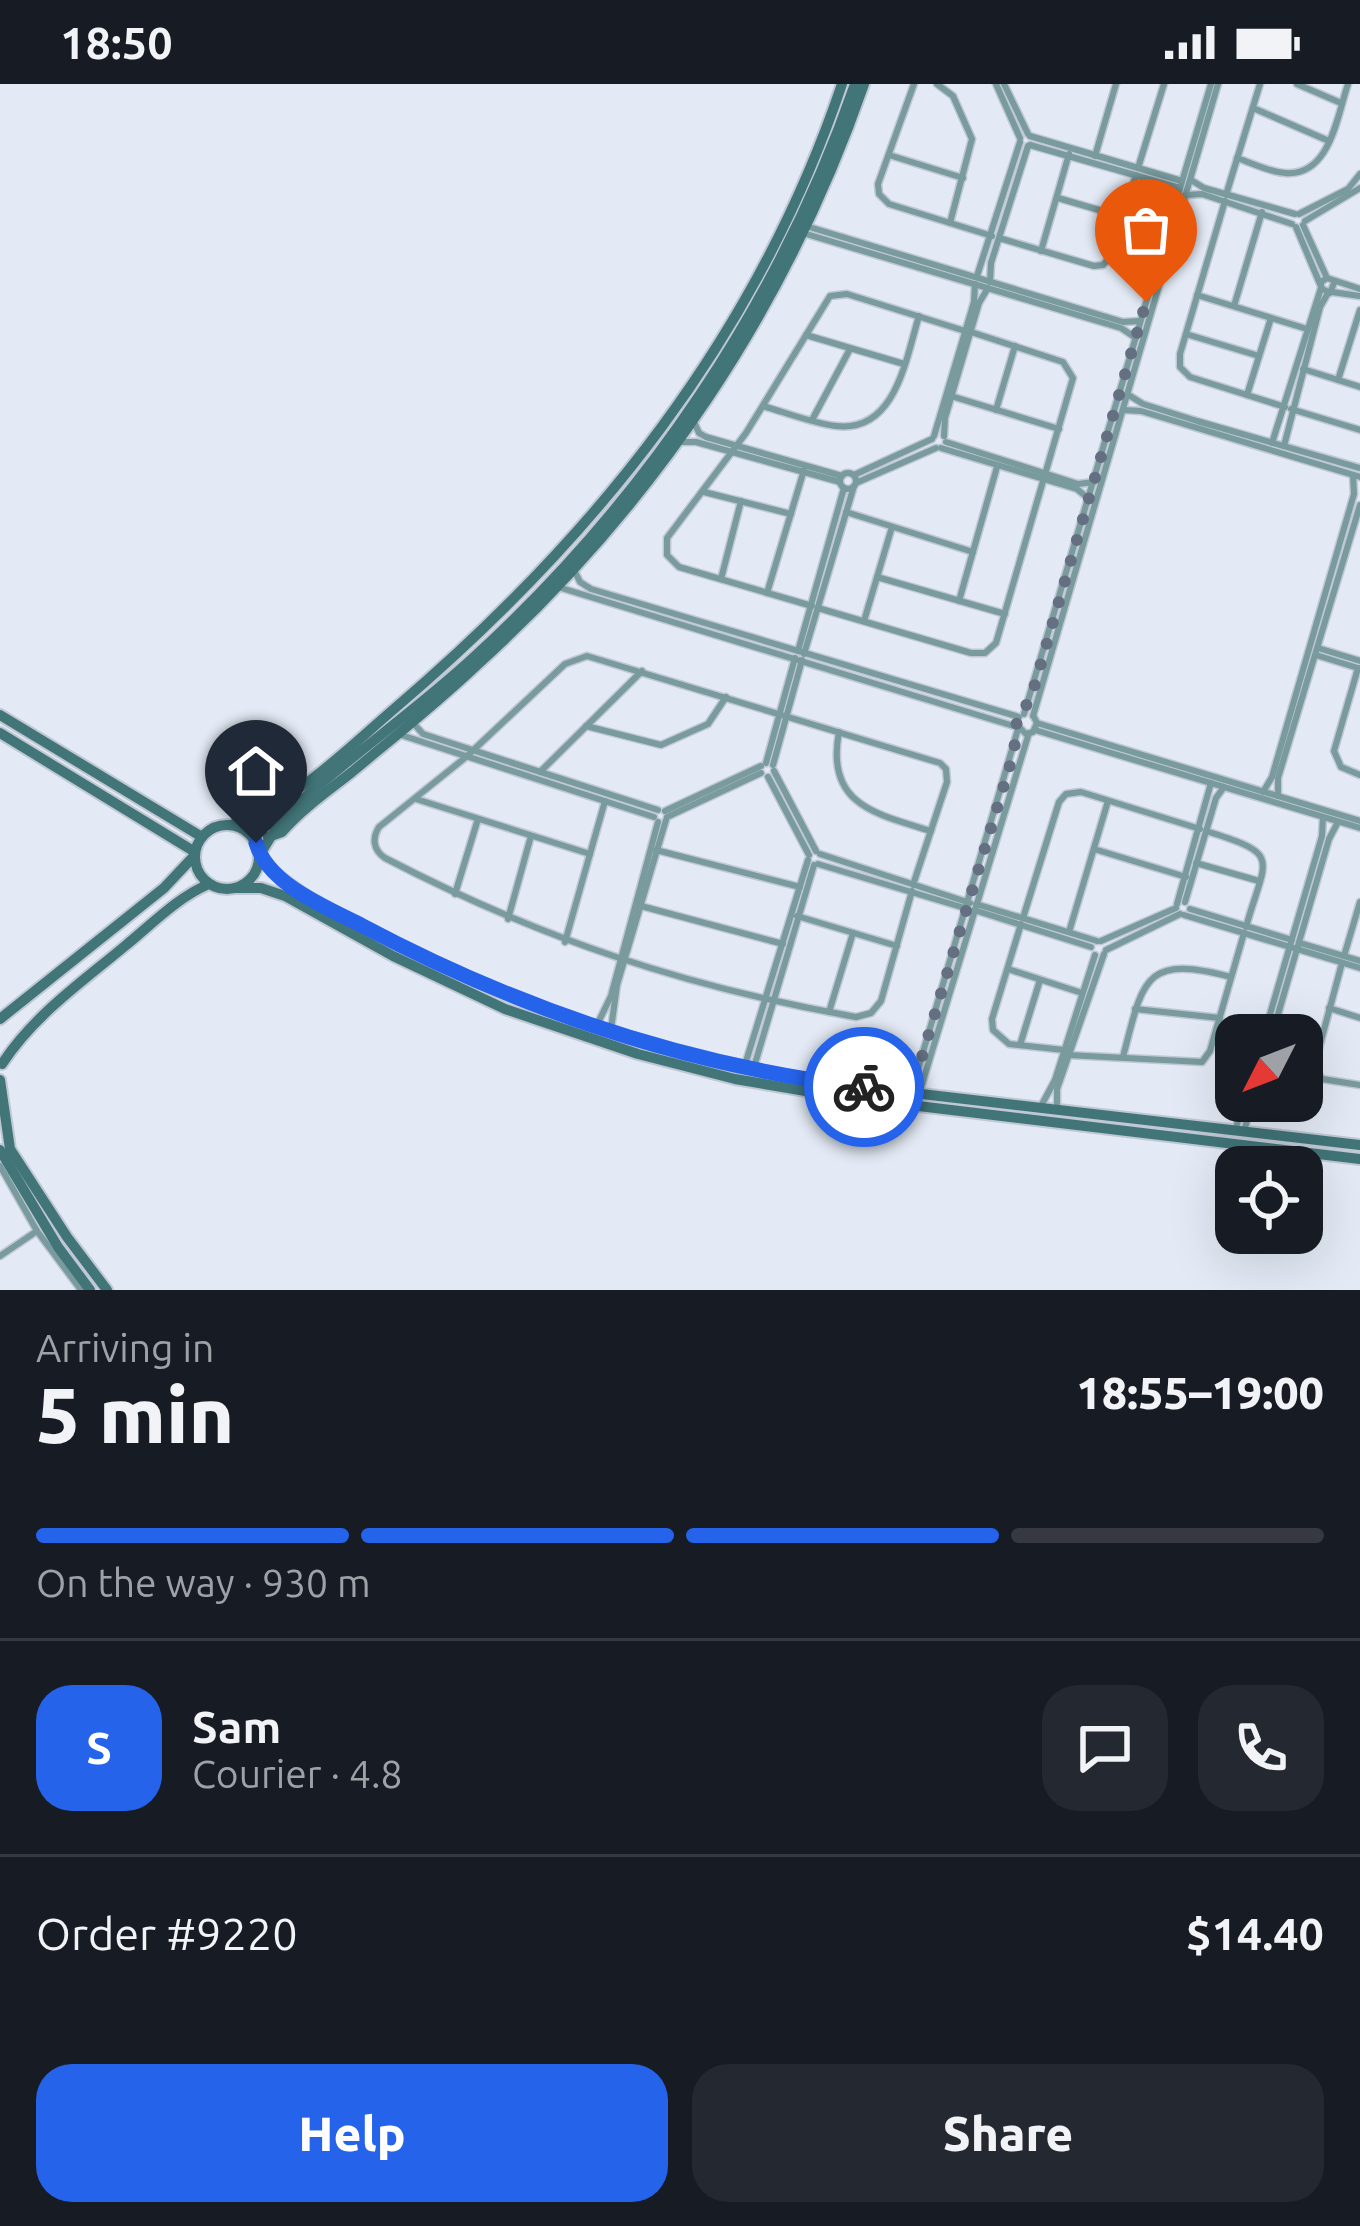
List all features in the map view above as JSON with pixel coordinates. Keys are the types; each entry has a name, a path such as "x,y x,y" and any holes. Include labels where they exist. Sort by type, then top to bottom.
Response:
{"street":[{"path":"758,286 842,84"},
{"path":"405,725 597,532 672,436 809,198 855,84"},
{"path":"235,888 250,879 268,837 288,812 405,725 558,587 680,442 749,333 805,230 864,84"},
{"path":"914,84 878,184 881,198 1094,266 1103,265 1111,256 1164,84"},
{"path":"938,84 953,96 971,136 972,151 950,223"},
{"path":"939,442 968,331 975,280 996,237 1026,140 1000,84"},
{"path":"1095,156 1116,84"},
{"path":"1065,595 1089,499 1215,84"},
{"path":"1260,84 1179,362 1186,374 1360,430"},
{"path":"1297,84 1341,103"},
{"path":"1237,158 1293,173 1319,161 1348,84"},
{"path":"1253,108 1328,141"},
{"path":"1026,140 1298,221 1327,286 1303,369 1272,443"},
{"path":"1026,140 1095,156 1137,172"},
{"path":"1041,251 1069,154"},
{"path":"889,155 963,178"},
{"path":"1298,221 1348,189 1360,174"},
{"path":"1184,186 1298,221 1356,196 1360,188"},
{"path":"1057,197 1123,217"},
{"path":"1234,307 1262,212"},
{"path":"805,230 1105,320 1136,338"},
{"path":"939,442 968,331 989,285 996,237"},
{"path":"915,1093 1123,410 1140,321 1157,279"},
{"path":"1327,286 1360,292"},
{"path":"1284,446 1307,329 1327,286"},
{"path":"838,293 919,316 1059,360 1070,368 1073,383 996,643 990,650 976,654 679,567 670,560 667,538 736,449 826,299 838,293"},
{"path":"1197,295 1307,329"},
{"path":"0,1019 164,888 195,853 202,837 215,827 231,825 282,802 460,653 586,525 655,438 748,304"},
{"path":"1338,380 1360,310"},
{"path":"763,406 844,426 871,418 892,398 919,316"},
{"path":"1247,395 1271,318"},
{"path":"1105,320 1140,321"},
{"path":"1186,334 1259,356"},
{"path":"806,335 904,364"},
{"path":"996,410 1015,346"},
{"path":"812,420 850,348"},
{"path":"1303,369 1360,387"},
{"path":"1126,388 1139,402 1196,424 1358,473"},
{"path":"951,396 1059,429"},
{"path":"1123,410 1284,446 1358,473"},
{"path":"694,422 702,435 736,449 842,482 855,482 939,442 1077,489 1089,499"},
{"path":"680,442 736,449 855,482"},
{"path":"939,442 997,467 1082,484 1094,482"},
{"path":"959,601 997,467"},
{"path":"767,592 804,470"},
{"path":"1263,792 1317,652 1358,473"},
{"path":"815,607 842,482"},
{"path":"748,1069 814,858 767,769 855,482"},
{"path":"704,492 790,514"},
{"path":"721,579 741,501"},
{"path":"1278,796 1292,722 1360,505"},
{"path":"846,512 973,552"},
{"path":"864,621 892,527"},
{"path":"574,570 591,589 873,679 1278,796 1338,822 1360,825"},
{"path":"877,577 1005,614"},
{"path":"558,587 733,635"},
{"path":"1317,652 1359,666 1334,755 1344,769 1360,775"},
{"path":"595,657 726,697 943,766 947,782 875,1010 856,1017 770,1001 621,961 454,894 385,858 375,846 380,826 575,658 595,657"},
{"path":"540,772 643,671"},
{"path":"586,726 661,745 708,724 726,697"},
{"path":"1345,710 1360,715"},
{"path":"0,715 202,837"},
{"path":"405,725 470,753 540,772 661,816"},
{"path":"405,725 470,753 661,816 767,769"},
{"path":"839,732 838,765 856,803 868,812 931,831"},
{"path":"0,733 195,853 198,871 209,884 288,891"},
{"path":"1149,761 1360,825"},
{"path":"1182,909 1211,783"},
{"path":"1182,909 1186,877 1223,787"},
{"path":"1215,1033 1208,1055 1197,1064 1066,1053 999,1039 992,1024 1062,797 1076,791 1259,850 1263,862 1221,1014"},
{"path":"415,799 590,854"},
{"path":"565,942 605,799"},
{"path":"1069,932 1108,801"},
{"path":"150,824 158,810"},
{"path":"1274,1014 1309,893 1322,836 1321,814"},
{"path":"612,1032 621,961 656,850 661,816"},
{"path":"595,1027 611,996 661,816"},
{"path":"454,894 478,819"},
{"path":"1309,893 1338,822"},
{"path":"231,825 249,833 259,856 288,891 442,981 758,1084 1033,1112 1360,1159"},
{"path":"508,919 531,836"},
{"path":"1094,849 1186,877"},
{"path":"656,850 800,886"},
{"path":"770,1001 800,886 814,858"},
{"path":"814,858 1054,930 1099,948"},
{"path":"1196,863 1258,881"},
{"path":"82,1289 10,1149 1,1059 45,1013 161,915 209,884"},
{"path":"1360,902 1314,1062 1322,1079 1360,1085"},
{"path":"640,906 783,944"},
{"path":"1078,1016 1099,948 1182,909 1360,964"},
{"path":"797,916 897,946"},
{"path":"1054,930 1069,932 1099,948"},
{"path":"829,1012 853,933"},
{"path":"1057,1110 1066,1053 1099,948"},
{"path":"1123,1057 1148,981 1188,966 1231,977"},
{"path":"1008,969 1082,993"},
{"path":"1020,1045 1040,980"},
{"path":"1329,1008 1360,1018"},
{"path":"1136,1009 1215,1017"},
{"path":"570,1025 595,1027 748,1069 1003,1110"},
{"path":"2,1096 16,1044"},
{"path":"1033,1112 1053,1085 1066,1053"},
{"path":"1033,1112 1057,1110 1360,1145"},
{"path":"1239,1131 1242,1122"},
{"path":"2,1161 20,1175 107,1290"},
{"path":"2,1161 37,1231 82,1289"},
{"path":"0,1256 37,1231"}],"way so far":[{"path":"864,1087 911,1093 1014,752 1017,719 1031,698 1146,302"}],"route":[{"path":"256,843 259,857 285,881 398,945 508,996 656,1046 759,1071 864,1087"}]}
